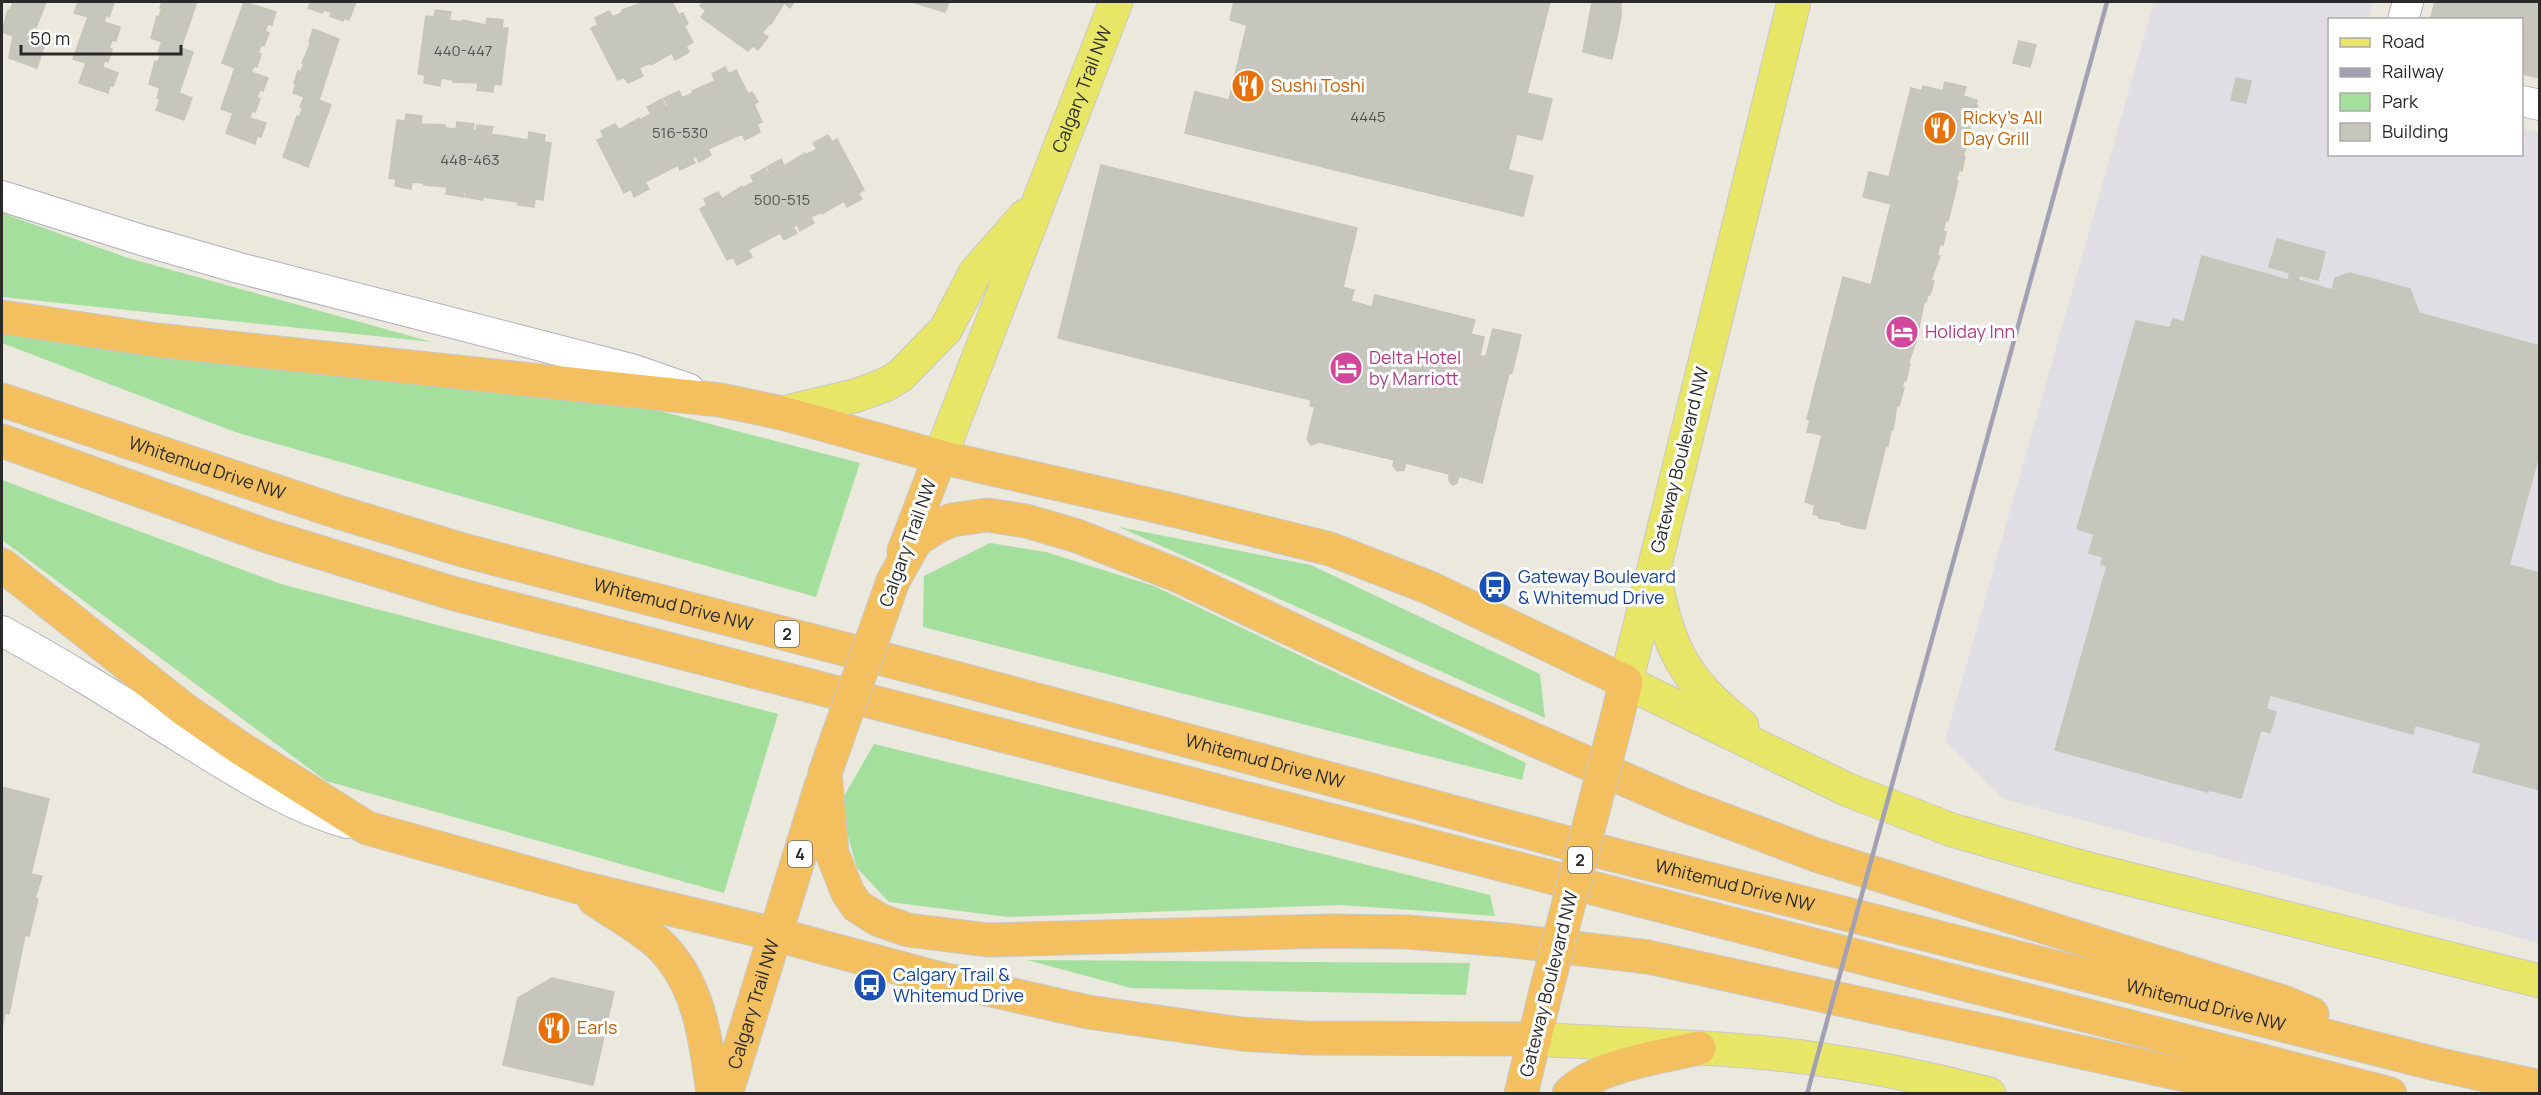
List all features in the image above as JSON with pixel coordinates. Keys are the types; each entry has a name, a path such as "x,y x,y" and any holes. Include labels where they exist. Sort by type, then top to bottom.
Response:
{"highway":[{"path":"2,317 156,340 720,400 782,413 940,457 1173,510 1330,549 1430,588 1626,682"},
{"name":"Whitemud Drive NW","path":"2,400 326,509 466,551 929,671 1579,846 2436,1064 2540,1086"},
{"name":"Whitemud Drive NW","path":"2,441 177,505 354,564 455,594 842,696 2390,1094"},
{"name":"Calgary Trail NW","path":"726,1094 825,773 940,457"},
{"path":"893,581 916,540 952,520 987,515 1005,516 1066,533 1179,576 1411,686 1679,803 1816,855 2286,1003 2436,1064"},
{"path":"2,565 185,710 240,748 367,828 578,887 774,934 1002,993 1088,1012 1191,1029 1306,1038 1535,1039"},
{"name":"Gateway Boulevard NW","path":"1521,1094 1626,682"},
{"path":"825,773 832,853 848,893 857,906 879,921 908,930 988,940 1331,931 1407,932 1506,940 1648,957 2231,1086 2318,1094"},
{"path":"578,887 642,931 660,945 673,960 694,999 703,1023 713,1094"},
{"path":"1569,1094 1579,1084 1598,1075 1699,1048"}],"main road":[{"name":"Calgary Trail NW","path":"940,457 1116,2"},
{"name":"Gateway Boulevard NW","path":"1626,682 1652,569 1729,269 1794,2"},
{"path":"782,413 854,396 885,385 900,376 946,330 975,273 1039,202"},
{"path":"1652,569 1669,639 1681,663 1692,678 1724,712 1771,750 1848,790"},
{"path":"1626,682 1848,790 1952,830 2032,854 2540,981"},
{"path":"1535,1039 1699,1048 1817,1059 1935,1080 1989,1094"}],"street":[{"path":"2404,18 2408,2"},
{"path":"2523,100 2540,105"},
{"path":"2,196 239,268 631,369 720,400"},
{"path":"2,631 67,667 299,807 367,828"}],"shaded area":[{"path":"2154,2 2373,2 2368,18 2328,18 2328,156 2523,156 2523,128 2539,133 2539,943 2004,799 1945,741"}],"green space":[{"path":"2,213 128,258 432,342 2,297"},
{"path":"2,332 633,404 860,463 816,597 235,432 2,343"},
{"path":"2,480 281,584 778,714 724,893 326,781 2,540"},
{"path":"1119,527 1311,565 1540,674 1545,718"},
{"path":"990,543 1046,552 1154,586 1526,763 1522,780 923,627 924,576"},
{"path":"874,744 1490,895 1495,916 1341,905 1008,917 889,902 857,868 839,805"},
{"path":"1027,960 1470,963 1466,995 1131,988"}],"building":[{"path":"13,2 46,2 31,41 44,46 37,68 9,58 13,36 2,32 8,10 10,11"},
{"path":"78,2 114,3 109,17 106,15 104,22 120,27 116,41 112,40 109,48 112,49 108,62 105,61 102,67 118,73 108,93 79,83 86,63 73,59 88,17 74,13"},
{"path":"162,2 197,2 181,48 193,52 179,93 192,98 184,120 156,110 160,99 157,98 160,88 149,84 155,61 158,62 161,53 158,52 162,42 151,38"},
{"path":"244,2 276,12 272,25 268,24 265,31 269,33 264,46 261,45 258,53 261,54 257,67 254,66 251,72 268,78 263,91 260,90 257,98 260,99 250,118 266,123 261,137 257,136 255,144 226,133 233,113 221,109 235,68 222,63"},
{"path":"311,2 356,2 349,20 344,18 343,21 330,16 331,12 324,10 322,13 308,8"},
{"path":"644,2 672,2 679,15 683,13 688,24 684,26 693,42 686,46 689,52 675,60 672,53 651,65 650,63 639,68 643,76 628,83 624,77 618,80 591,28 598,25 595,18 609,11 613,17 623,12 622,10"},
{"path":"703,2 794,2 790,8 784,3 771,24 762,33 768,37 758,50 753,46 748,51 701,17 706,11 700,6"},
{"path":"912,2 949,2 945,12"},
{"path":"1234,2 1550,2 1527,93 1552,99 1542,140 1517,134 1508,170 1533,176 1523,216 1185,133 1195,92 1229,100 1247,25 1230,20"},
{"path":"1592,2 1621,2 1621,17 1612,59 1583,52"},
{"path":"2435,2 2540,2 2540,78 2523,74 2523,18 2431,18"},
{"path":"435,10 451,12 449,20 462,22 462,20 486,25 487,18 503,20 502,28 508,28 501,85 494,84 493,92 477,90 478,83 453,82 453,80 441,78 440,86 424,83 425,75 418,74 426,16 434,17"},
{"path":"313,29 339,39 319,100 331,105 308,167 283,157 297,116 299,117 303,108 300,107 304,97 293,93 296,83 294,83 298,71 301,72"},
{"path":"2019,41 2036,45 2030,67 2013,63"},
{"path":"725,67 729,74 736,70 748,94 752,92 758,102 754,104 762,122 757,124 760,132 745,140 742,134 708,149 711,155 699,162 696,156 692,158 695,163 680,170 678,165 645,182 649,189 634,197 631,189 624,193 597,140 604,137 601,131 615,124 619,130 639,118 640,120 651,114 647,107 662,99 666,107 668,106 664,98 679,91 682,98 693,93 692,91 715,81 712,74"},
{"path":"2236,78 2251,81 2246,103 2231,100"},
{"path":"1945,82 1966,87 1963,96 1977,100 1976,105 1978,106 1974,122 1971,122 1969,131 1971,132 1963,156 1965,156 1962,171 1959,170 1948,221 1946,220 1943,231 1946,232 1943,245 1940,244 1937,256 1940,256 1931,280 1934,281 1930,295 1924,302 1918,332 1916,331 1914,338 1917,339 1908,364 1910,364 1906,381 1904,380 1899,406 1897,405 1893,430 1891,430 1888,446 1886,445 1865,529 1858,528 1819,518 1813,514 1815,505 1805,502 1822,435 1807,432 1810,420 1807,419 1843,277 1871,285 1891,204 1863,197 1869,172 1889,177 1911,88 1922,91 1923,86 1943,91"},
{"path":"406,114 422,116 421,124 445,125 445,128 456,129 457,122 474,124 473,130 476,131 477,125 493,127 491,134 528,140 529,132 545,135 544,142 551,143 543,200 535,199 534,207 518,205 518,202 465,197 466,190 464,190 463,197 446,194 447,187 424,185 424,183 412,182 411,189 395,186 396,179 389,178 397,120 405,121"},
{"path":"828,135 832,142 837,139 864,190 858,193 862,199 847,207 844,201 822,214 821,212 811,217 814,223 800,231 797,225 793,227 797,233 784,240 780,233 748,250 752,257 737,265 733,257 727,260 700,209 707,205 704,199 718,192 722,199 742,186 743,188 754,182 751,176 765,168 768,174 770,173 767,167 781,159 784,166 805,153 806,155 817,149 813,143"},
{"path":"1101,165 1357,228 1343,287 1186,249 1158,363 1058,338"},
{"path":"2277,239 2325,252 2318,280 2299,275 2298,280 2332,290 2335,278 2350,273 2410,289 2419,313 2540,346 2540,451 2509,565 2540,573 2540,790 2473,772 2481,743 2415,725 2413,734 2270,695 2266,709 2276,712 2270,733 2261,730 2241,798 2209,790 2208,792 2055,750 2107,566 2101,564 2103,557 2089,553 2094,534 2077,529 2136,321 2170,328 2173,319 2184,322 2202,256 2288,280 2290,273 2269,267"},
{"name":"Delta Hotel by Marriott","path":"1186,249 1354,290 1351,301 1372,307 1375,295 1475,320 1471,334 1484,337 1480,356 1486,356 1493,329 1521,335 1512,373 1509,373 1482,483 1459,476 1457,483 1453,485 1449,481 1449,474 1406,463 1404,470 1397,471 1393,466 1394,460 1319,442 1311,445 1307,439 1315,407 1310,406 1311,400 1158,363"},
{"path":"2,787 49,799 31,874 42,876 35,898 38,899 29,936 25,935 9,1014 5,1013 2,1028"},
{"path":"552,978 614,992 593,1085 503,1065 518,998"}],"railway":[{"path":"1807,1094 2107,2"}],"place":[{"name":"Sushi Toshi","path":"1248,86"},
{"name":"Ricky's All Day Grill","path":"1940,128"},
{"name":"Holiday Inn","path":"1902,332"},
{"name":"Delta Hotel by Marriott","path":"1346,368"},
{"name":"Gateway Boulevard & Whitemud Drive","path":"1495,587"},
{"name":"Calgary Trail & Whitemud Drive","path":"870,985"},
{"name":"Earls","path":"554,1028"}]}
